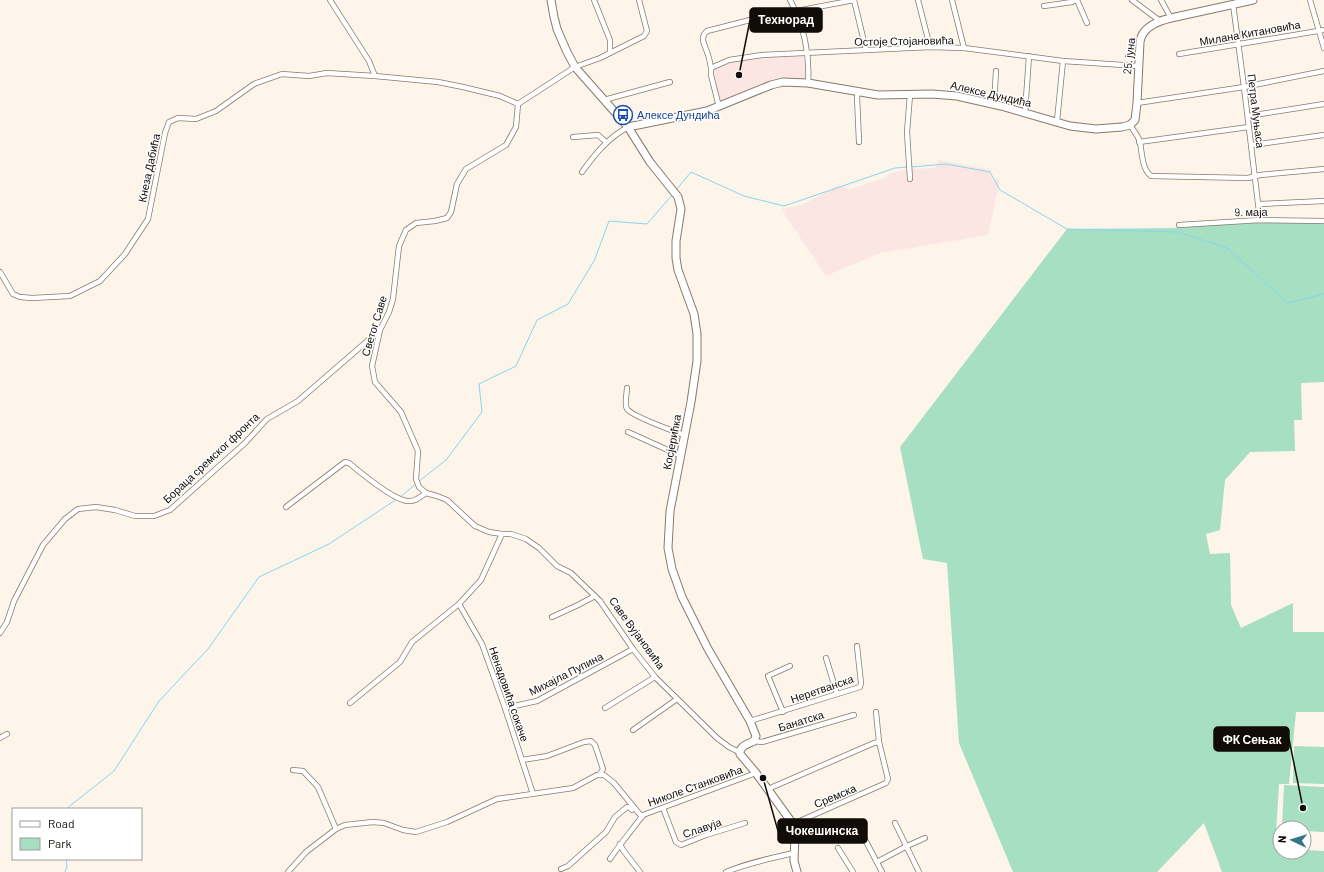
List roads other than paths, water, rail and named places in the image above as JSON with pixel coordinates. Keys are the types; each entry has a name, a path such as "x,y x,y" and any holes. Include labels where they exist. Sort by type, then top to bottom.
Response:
{"street":[{"path":"330,0 369,61 375,76"},
{"name":"Косјерићка","path":"551,0 557,29 575,67 628,127 650,162 678,197 681,209 676,241 676,258 678,270 694,314 697,334 697,361 670,511 668,548 672,570 682,597 708,649 750,721 756,736 754,741"},
{"path":"594,0 610,40 610,53"},
{"path":"518,104 575,67 610,53 644,36 647,31 639,0"},
{"path":"790,0 797,12 808,52 808,83"},
{"path":"719,107 711,75 707,50 703,39 704,33 707,31 754,19 854,0 866,50"},
{"path":"918,0 930,47"},
{"path":"952,0 964,48"},
{"path":"1044,6 1072,2 1076,0 1087,23"},
{"path":"1132,0 1160,21"},
{"path":"1161,0 1171,18"},
{"name":"25. јуна","path":"1130,125 1135,120 1141,36 1151,26 1160,21 1253,0"},
{"path":"1310,0 1321,30 1324,48"},
{"name":"Петра Муњаса","path":"1233,4 1250,127 1260,220"},
{"name":"Милана Китановића","path":"1179,54 1321,30"},
{"name":"Остоје Стојановића","path":"711,68 729,60 762,55 930,47 964,48 1063,61 1138,66"},
{"path":"1025,113 1029,56"},
{"path":"1057,121 1063,61"},
{"path":"994,105 996,71"},
{"path":"1137,103 1244,87 1324,71"},
{"name":"Кнеза Дабића","path":"0,272 13,294 20,297 32,298 70,296 100,281 125,254 148,219 165,133 170,122 178,118 196,119 216,111 254,84 282,74 308,76 327,73 438,82 500,96 518,104"},
{"path":"604,100 670,82"},
{"name":"Алексе Дундића","path":"628,127 695,114 719,107 779,82 808,83 858,93 878,95 932,94 957,96 1057,121 1070,126 1096,129 1130,125"},
{"path":"858,93 859,142"},
{"path":"910,95 907,132 910,179"},
{"name":"Светог Саве","path":"416,479 418,451 401,412 375,382 372,366 380,330 389,312 393,299 399,246 406,230 416,222 435,221 447,218 451,212 457,184 466,169 506,145 516,127 518,104"},
{"path":"1248,116 1324,104"},
{"path":"1130,125 1139,142 1145,168 1151,176 1246,178 1324,169"},
{"path":"582,172 606,142 628,127"},
{"path":"1139,142 1250,127"},
{"path":"573,137 598,135 606,142"},
{"path":"1252,145 1324,135"},
{"path":"1259,204 1324,201"},
{"name":"9. маја","path":"1179,225 1260,220 1324,221"},
{"name":"Бораца сремског фронта","path":"0,633 8,622 14,601 44,545 65,519 78,509 96,507 115,510 134,516 154,516 170,510 245,443 267,419 298,401 380,330"},
{"path":"627,388 626,409 684,435"},
{"path":"628,432 680,456"},
{"path":"286,507 345,462 349,463 395,497 402,500 415,501 426,493"},
{"name":"Саве Вујановића","path":"416,479 419,488 426,493 447,500 475,526 489,532 511,534 526,539 539,548 557,566 571,573 600,601 633,649 655,677 717,738 739,752 742,758 756,773 793,824"},
{"path":"350,703 400,662 412,642 459,604 482,580 502,534"},
{"path":"552,617 595,596"},
{"name":"Ненадовића сокаче","path":"459,604 482,644 533,794"},
{"name":"Неретванска","path":"750,721 783,712 861,686 857,646"},
{"name":"Михајла Пупина","path":"505,708 538,700 633,649"},
{"path":"826,658 837,694"},
{"path":"783,712 768,676 790,666"},
{"path":"605,708 655,677"},
{"path":"633,730 677,699"},
{"path":"768,789 879,742 876,712"},
{"name":"Банатска","path":"754,741 762,742 854,715"},
{"path":"0,738 7,734"},
{"path":"291,871 306,852 336,829 345,825 373,822 384,823 403,830 416,832 447,822 497,799 573,788 600,774 603,769 596,745 591,741 584,742 547,756 522,760"},
{"path":"739,752 742,746 754,741"},
{"name":"Сремска","path":"793,824 886,783 888,779 879,742"},
{"path":"293,770 303,770 318,787 336,829"},
{"name":"Николе Станковића","path":"640,815 663,808 756,773"},
{"path":"600,774 604,775 614,783 640,815"},
{"path":"561,869 568,866 606,832 615,817 627,807 629,807 636,814 640,815"},
{"name":"Славуја","path":"663,808 676,842 681,845 706,835 746,823"},
{"path":"610,859 620,844 636,826 640,815"},
{"path":"896,822 919,872"},
{"path":"793,824 795,835 795,867 797,872"},
{"path":"860,830 882,872"},
{"path":"877,862 925,838"},
{"path":"620,844 640,872"},
{"path":"838,848 853,872"},
{"path":"726,872 761,860 794,853"}],"waterway":[{"path":"911,167 946,164 990,172 1000,190 1067,229 1178,232 1227,248 1288,303 1324,294"},
{"path":"676,190 691,172 744,196 784,206 895,168 908,167"},
{"path":"418,482 446,460 482,412 479,384 516,366 537,320 568,304 594,261 609,221 647,224 673,194"},
{"path":"400,497 416,484"},
{"path":"67,808 114,771 159,701 208,649 259,577 329,544 397,499"},
{"path":"65,872 67,866 66,860"}],"place":[{"name":"Технорад","path":"739,75"},
{"name":"Алексе Дундића","path":"623,115"},
{"name":"Чокешинска","path":"763,778"},
{"name":"ФК Сењак","path":"1303,808"}]}
